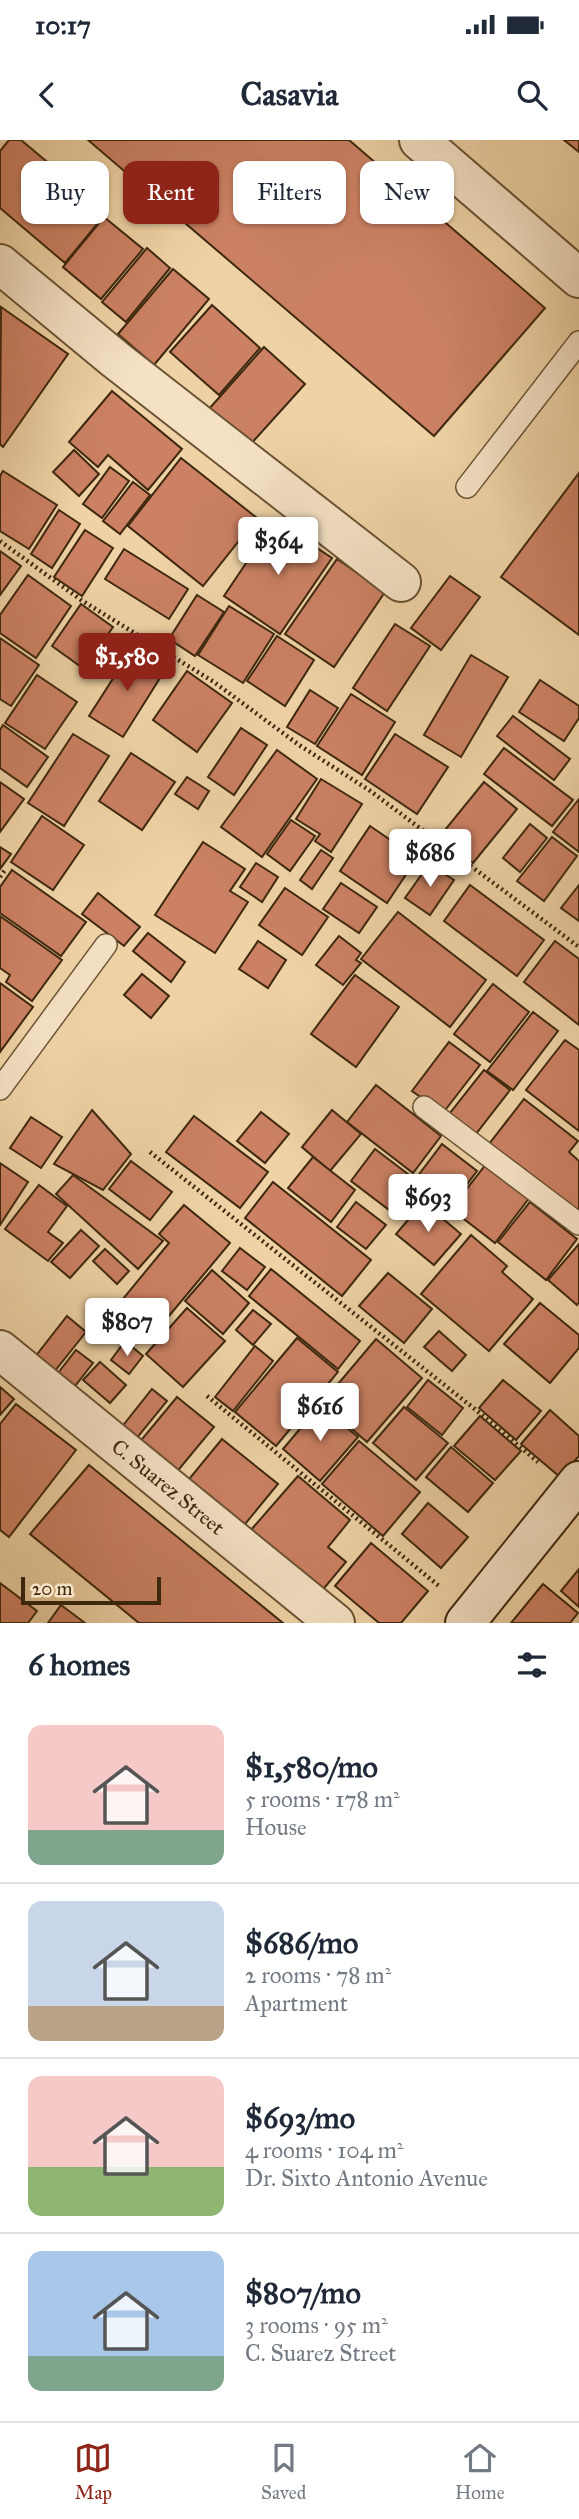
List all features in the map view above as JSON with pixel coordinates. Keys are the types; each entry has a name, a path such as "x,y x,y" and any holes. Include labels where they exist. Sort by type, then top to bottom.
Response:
{"street":[{"path":"419,140 579,278"},
{"path":"0,264 116,360 401,582"},
{"name":"C. Suarez Street","path":"0,1350 335,1623"},
{"path":"469,1618 575,1485"}],"lane":[{"path":"467,487 579,342"},
{"path":"0,1089 106,945"},
{"path":"424,1107 579,1224"}],"path":[{"path":"0,541 81,600 214,682 299,745 369,790 579,947"},
{"path":"0,877 5,870"},
{"path":"150,1152 575,1485"},
{"path":"207,1396 469,1618"}],"building":[{"path":"9,140 21,140 46,161 21,161 21,224 97,224 65,263 0,208 0,151"},
{"path":"88,140 349,140 374,161 360,161 360,224 447,224 545,308 434,436 186,224 219,224 219,161 123,161 123,170"},
{"path":"564,140 579,140 579,152"},
{"path":"109,221 143,249 101,299 63,267 98,224 109,224"},
{"path":"147,248 170,268 126,322 102,302"},
{"path":"173,269 209,299 154,365 118,334"},
{"path":"212,305 260,348 219,395 170,352"},
{"path":"1,307 68,354 3,447 0,444"},
{"path":"264,347 305,384 250,445 209,409"},
{"path":"112,391 182,449 148,490 108,455 98,467 69,442"},
{"path":"74,450 99,474 79,496 53,472"},
{"path":"181,458 257,518 203,586 128,526"},
{"path":"110,467 129,481 102,518 83,504"},
{"path":"3,471 57,505 29,549 0,531 0,476"},
{"path":"579,473 579,635 501,577"},
{"path":"133,482 150,495 120,534 103,521"},
{"path":"59,510 80,524 52,568 31,554"},
{"path":"275,520 332,558 280,634 224,596"},
{"path":"85,530 113,548 82,596 54,577"},
{"path":"124,549 188,589 169,619 105,579"},
{"path":"0,551 21,566 0,595"},
{"path":"337,559 385,592 334,667 285,634"},
{"path":"28,575 71,606 36,658 0,633 0,615"},
{"path":"450,576 480,597 441,650 411,628"},
{"path":"197,595 224,612 195,656 169,639"},
{"path":"81,604 113,627 84,669 52,646"},
{"path":"229,606 274,634 243,683 198,655"},
{"path":"395,624 430,646 387,711 353,688"},
{"path":"277,636 314,660 285,706 247,681"},
{"path":"0,638 39,665 11,706 0,699"},
{"path":"132,649 165,670 123,737 89,716"},
{"path":"471,655 508,677 461,757 424,735"},
{"path":"187,671 232,703 197,752 153,720"},
{"path":"37,675 77,702 45,749 5,723"},
{"path":"540,680 579,706 579,718 564,741 519,712"},
{"path":"310,690 338,708 315,744 287,727"},
{"path":"351,694 395,722 362,775 317,746"},
{"path":"513,716 570,759 554,780 497,736"},
{"path":"3,725 48,757 27,787 0,768 0,730"},
{"path":"241,728 267,745 234,795 208,777"},
{"path":"73,734 109,756 64,826 28,803"},
{"path":"395,734 448,767 417,814 365,779"},
{"path":"504,748 573,800 552,826 484,774"},
{"path":"277,750 317,779 262,857 221,827"},
{"path":"131,753 175,782 142,830 99,801"},
{"path":"187,777 209,791 198,809 175,794"},
{"path":"321,779 362,804 331,852 315,841 320,834 296,819"},
{"path":"0,782 24,799 0,832"},
{"path":"484,782 517,809 473,863 440,836"},
{"path":"579,799 579,852 553,832"},
{"path":"42,816 84,845 53,890 11,862"},
{"path":"291,820 315,836 290,871 267,854"},
{"path":"530,824 547,838 520,872 503,858"},
{"path":"370,826 417,858 387,903 340,871"},
{"path":"552,837 577,856 544,901 517,881"},
{"path":"203,842 245,869 230,891 248,902 215,953 155,915"},
{"path":"0,847 11,854 0,869"},
{"path":"321,850 333,858 312,889 300,880"},
{"path":"256,863 278,877 262,902 240,887"},
{"path":"429,864 454,880 430,915 405,898"},
{"path":"12,870 86,922 61,956 0,913 0,887"},
{"path":"341,883 377,907 359,933 323,909"},
{"path":"470,885 544,940 517,976 444,921"},
{"path":"579,885 579,921 561,908"},
{"path":"285,888 328,917 302,955 259,925"},
{"path":"98,893 140,927 124,946 82,914"},
{"path":"398,912 486,980 450,1027 361,959"},
{"path":"0,916 62,960 32,1001 6,982 10,975 0,968"},
{"path":"148,933 185,962 171,982 133,951"},
{"path":"339,936 361,953 356,960 361,963 343,985 316,965"},
{"path":"258,941 286,960 268,988 239,969"},
{"path":"555,941 579,959 579,1025 524,982"},
{"path":"142,974 169,996 151,1018 124,995"},
{"path":"355,975 399,1007 356,1067 311,1034"},
{"path":"0,983 33,1007 0,1052"},
{"path":"493,984 529,1012 490,1062 454,1034"},
{"path":"533,1012 558,1031 513,1090 487,1071"},
{"path":"565,1040 579,1050 579,1131 526,1090"},
{"path":"449,1042 480,1065 443,1113 412,1091"},
{"path":"484,1070 510,1090 472,1139 446,1118"},
{"path":"376,1085 441,1136 413,1173 347,1122"},
{"path":"524,1099 578,1141 569,1152 579,1161 579,1214 489,1144"},
{"path":"92,1110 131,1154 103,1190 54,1164"},
{"path":"332,1110 361,1134 330,1171 302,1147"},
{"path":"261,1112 289,1134 265,1163 237,1141"},
{"path":"194,1116 268,1172 240,1208 166,1152"},
{"path":"31,1117 62,1137 41,1168 10,1148"},
{"path":"442,1144 477,1171 452,1204 417,1177"},
{"path":"375,1149 421,1184 397,1216 351,1181"},
{"path":"313,1157 355,1190 331,1222 288,1188"},
{"path":"131,1161 172,1192 150,1220 109,1189"},
{"path":"0,1163 28,1182 0,1225"},
{"path":"487,1163 530,1197 495,1243 451,1209"},
{"path":"73,1175 163,1241 138,1269 56,1194"},
{"path":"273,1182 371,1260 342,1296 245,1218"},
{"path":"39,1185 67,1206 48,1232 63,1243 48,1261 5,1229"},
{"path":"356,1202 386,1225 366,1249 337,1227"},
{"path":"423,1202 461,1234 434,1265 396,1234"},
{"path":"530,1202 577,1239 546,1280 498,1242"},
{"path":"184,1205 230,1243 158,1329 122,1300 169,1243 159,1234"},
{"path":"81,1230 99,1246 70,1278 51,1262"},
{"path":"471,1235 507,1266 502,1272 533,1299 489,1351 421,1294"},
{"path":"579,1244 579,1302 577,1305 548,1280"},
{"path":"240,1248 265,1267 247,1290 222,1271"},
{"path":"105,1249 129,1271 117,1284 93,1261"},
{"path":"271,1269 360,1341 338,1369 249,1296"},
{"path":"212,1270 249,1303 223,1334 185,1301"},
{"path":"388,1273 432,1309 404,1343 359,1306"},
{"path":"540,1303 579,1335 579,1348 550,1383 504,1344"},
{"path":"187,1308 225,1341 183,1387 146,1354"},
{"path":"253,1310 271,1324 253,1345 236,1330"},
{"path":"67,1316 86,1332 50,1377 31,1362"},
{"path":"439,1331 466,1355 452,1371 424,1347"},
{"path":"297,1338 338,1372 276,1446 235,1412"},
{"path":"376,1339 422,1378 367,1442 322,1403"},
{"path":"125,1341 143,1356 129,1374 111,1360"},
{"path":"255,1346 273,1361 233,1411 215,1397"},
{"path":"76,1350 93,1363 75,1386 58,1373"},
{"path":"100,1362 126,1385 110,1403 83,1380"},
{"path":"428,1380 463,1408 442,1435 407,1407"},
{"path":"503,1380 541,1411 516,1440 479,1408"},
{"path":"0,1387 14,1399 0,1415"},
{"path":"152,1389 167,1401 132,1444 117,1433"},
{"path":"177,1397 214,1427 170,1480 133,1450"},
{"path":"16,1404 76,1450 9,1537 0,1530 0,1424"},
{"path":"320,1405 358,1437 320,1481 283,1449"},
{"path":"404,1407 448,1443 416,1480 373,1443"},
{"path":"550,1410 579,1436 579,1456 560,1477 521,1444"},
{"path":"480,1416 521,1451 495,1480 454,1446"},
{"path":"222,1439 278,1484 241,1529 185,1484"},
{"path":"359,1441 420,1492 383,1536 322,1484"},
{"path":"451,1447 493,1483 468,1512 426,1477"},
{"path":"89,1465 283,1623 139,1623 30,1534"},
{"path":"298,1476 350,1520 328,1547 346,1562 315,1599 243,1539"},
{"path":"428,1503 468,1537 441,1568 402,1534"},
{"path":"371,1543 428,1591 401,1623 379,1623 335,1586"},
{"path":"579,1569 579,1607 561,1591"},
{"path":"0,1583 37,1611 28,1623 0,1623"},
{"path":"543,1584 578,1613 570,1623 511,1623"},
{"path":"61,1605 85,1623 48,1623"}]}
